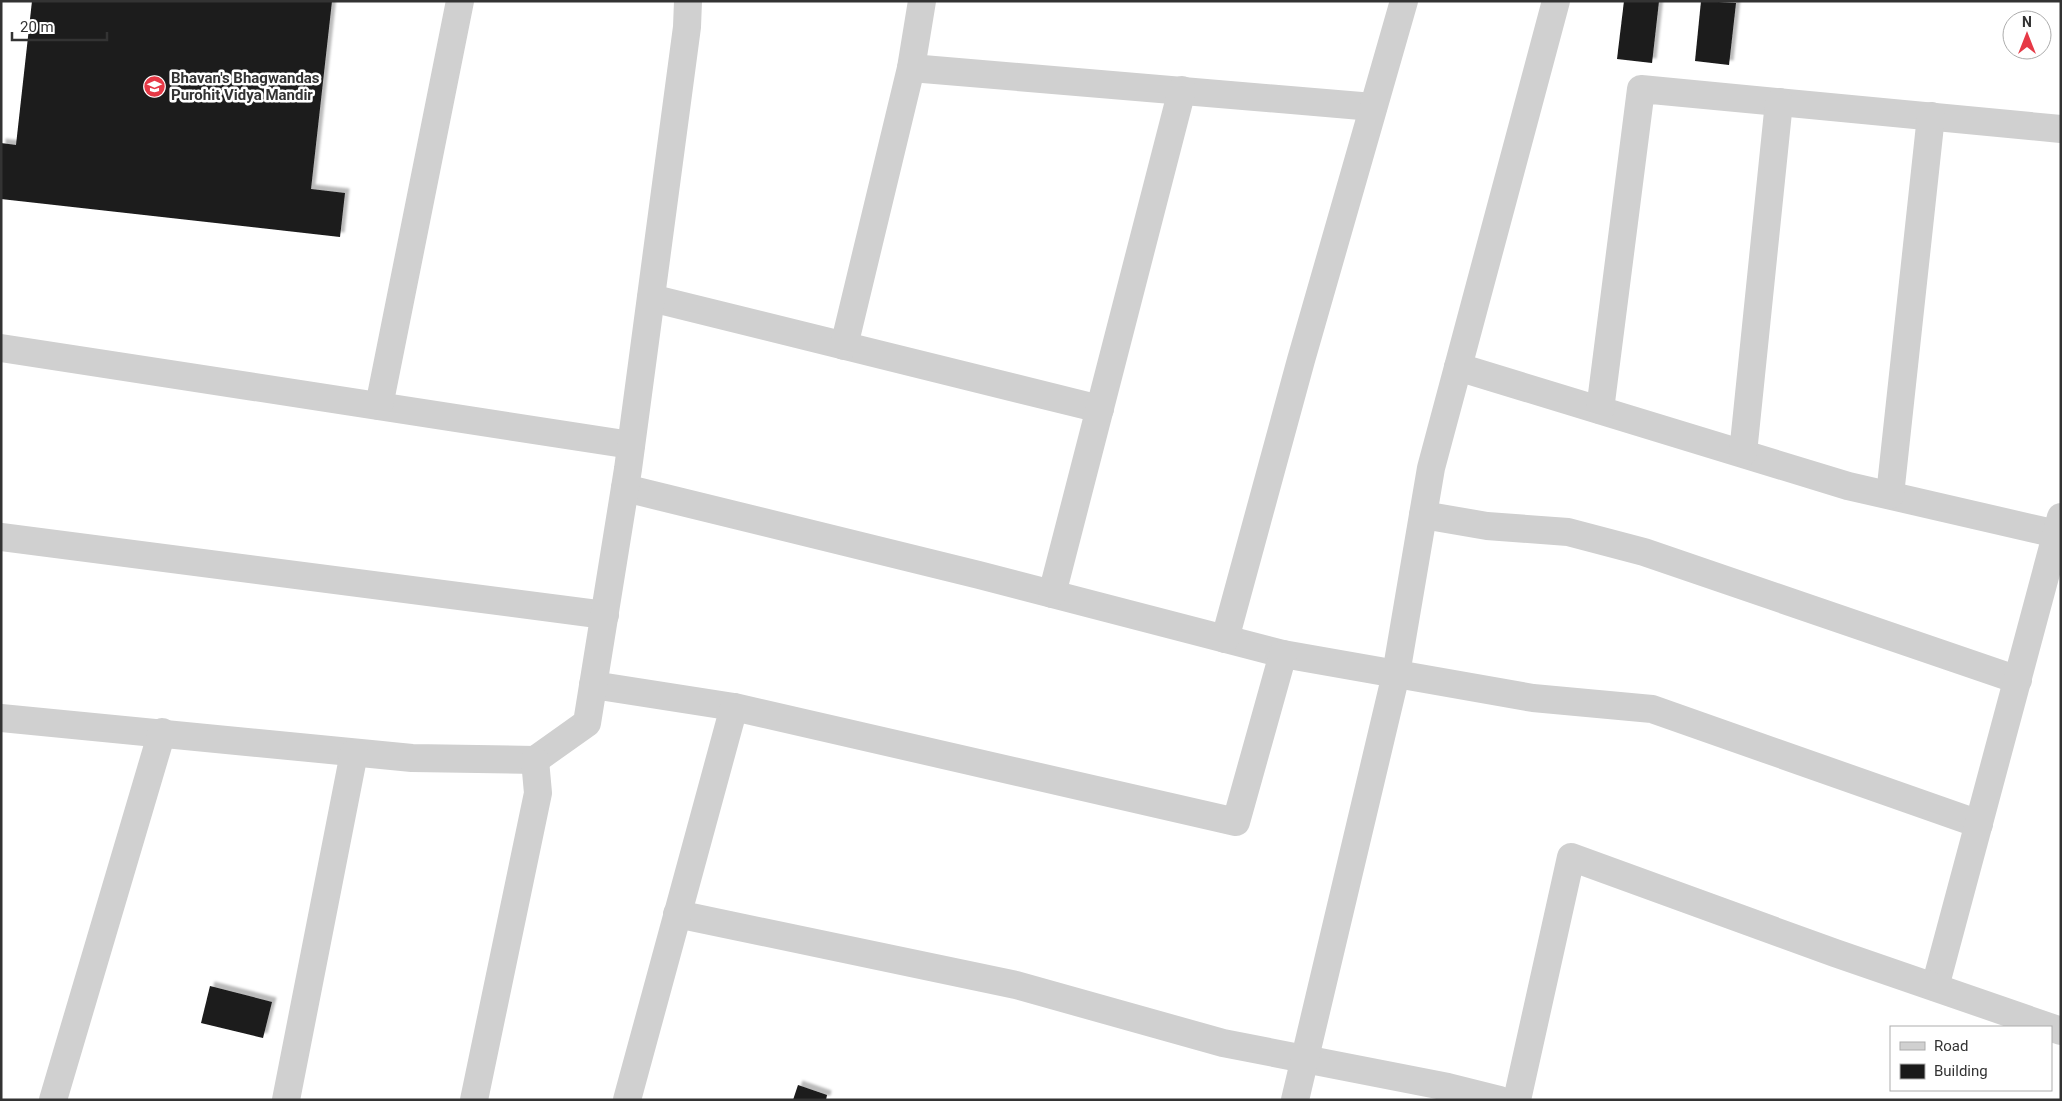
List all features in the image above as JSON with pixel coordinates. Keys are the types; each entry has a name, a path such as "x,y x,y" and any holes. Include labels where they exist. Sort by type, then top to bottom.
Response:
{"street":[{"path":"379,406 460,1"},
{"path":"1,718 162,732 412,758 535,760 587,724 625,488 687,26 688,1"},
{"path":"844,346 911,68 922,1"},
{"path":"1225,639 1301,360 1404,1"},
{"path":"1295,1100 1396,674 1431,468 1556,1"},
{"path":"911,68 1373,107"},
{"path":"1600,410 1641,89 2061,129"},
{"path":"1052,594 1182,90"},
{"path":"1743,453 1778,102"},
{"path":"1890,495 1931,116"},
{"path":"651,298 1100,409"},
{"path":"1,348 631,445"},
{"path":"1458,367 1848,486 2059,528 1935,987"},
{"path":"625,488 1052,594 1283,654 1533,698 1652,709 1980,824"},
{"path":"1423,515 1487,526 1568,532 1644,552 2018,680"},
{"path":"1,537 605,614"},
{"path":"593,685 734,706 1236,822 1283,654"},
{"path":"627,1100 734,706"},
{"path":"53,1100 162,732"},
{"path":"286,1100 354,752"},
{"path":"474,1100 538,793 535,760"},
{"path":"1517,1100 1571,857 2047,1026"},
{"path":"677,914 1016,985 1223,1043 1448,1087 1500,1100"}],"building":[{"path":"32,1 332,1 311,189 345,193 340,237 1,199 1,143 16,145"},
{"path":"1624,1 1659,1 1652,63 1617,59"},
{"path":"1701,1 1736,3 1729,65 1695,61"},
{"path":"210,986 272,1002 263,1038 201,1023"},
{"path":"798,1085 827,1095 826,1100 793,1100"}],"place":[{"name":"Bhavan's Bhagwandas Purohit Vidya Mandir","path":"155,87"}]}
